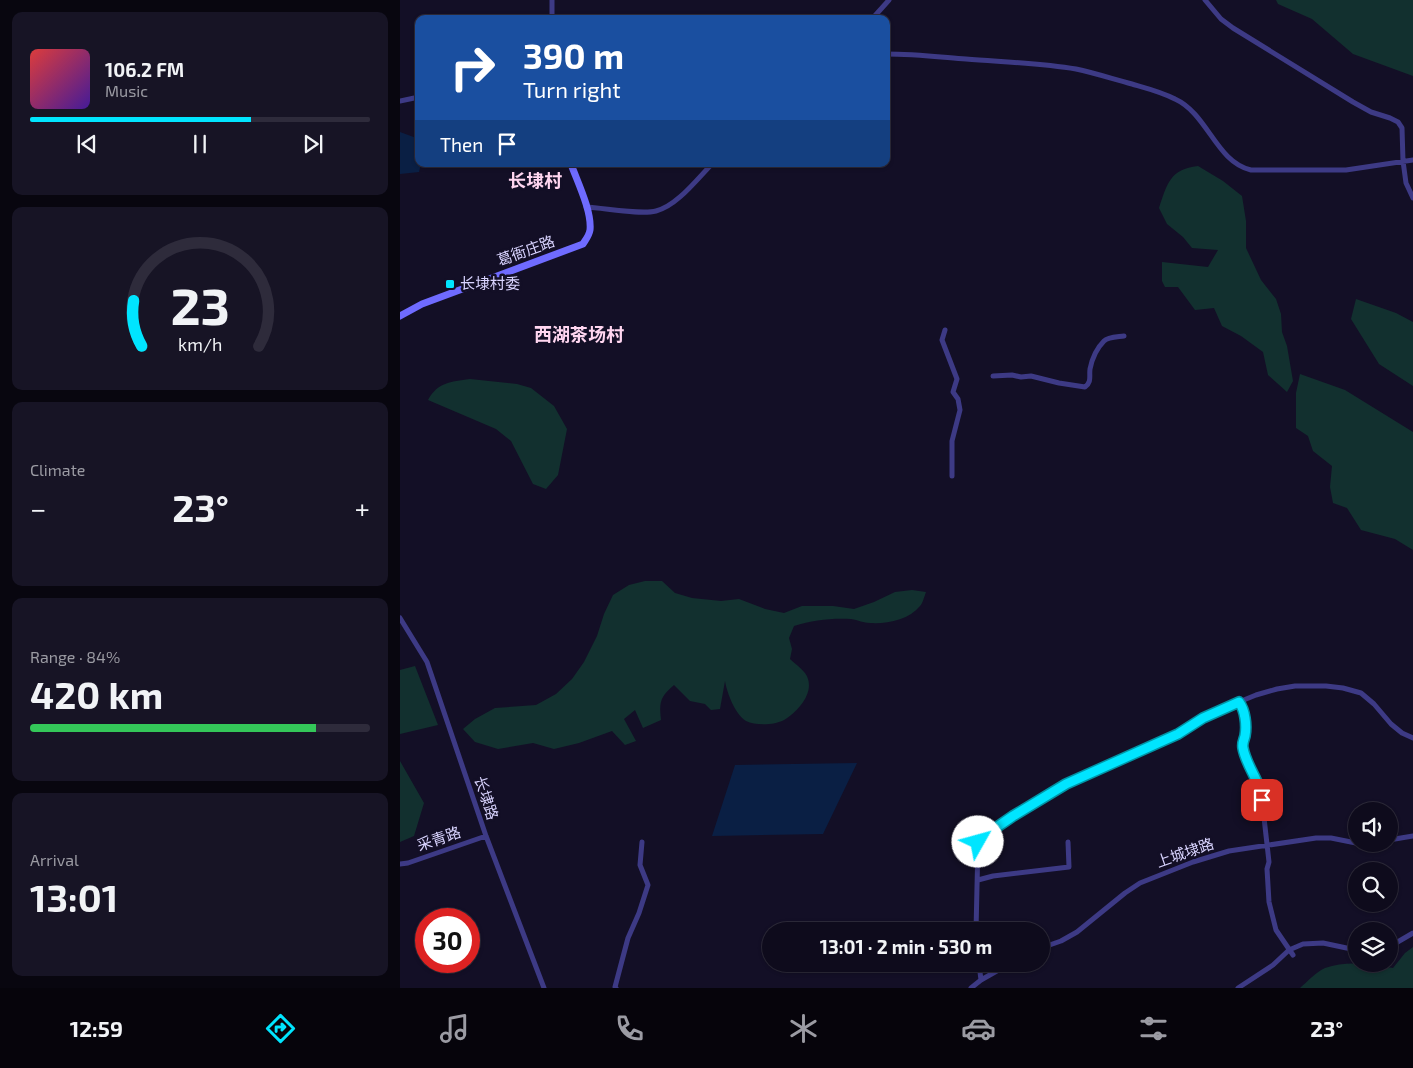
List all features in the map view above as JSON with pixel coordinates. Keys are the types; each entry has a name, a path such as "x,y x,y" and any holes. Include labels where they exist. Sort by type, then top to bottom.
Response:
{"street":[{"path":"552,0 552,15"},
{"path":"876,15 889,0"},
{"path":"1205,0 1221,19 1232,28 1353,102 1371,112 1398,122 1402,128 1406,183 1413,198"},
{"path":"890,54 986,60 1075,69 1160,92 1176,99 1192,110 1206,125 1225,153 1242,168 1251,170 1346,170 1413,160"},
{"path":"400,101 415,99"},
{"name":"葛衙庄路","path":"400,316 422,304 583,244 588,237 590,228 586,208 572,167"},
{"path":"586,208 656,211 668,206 678,198 709,167"},
{"path":"945,330 942,340 957,379 953,392 958,399 960,410 952,441 952,476"},
{"path":"993,376 1031,376 1085,387 1090,379 1090,370 1095,352 1105,340 1124,336"},
{"name":"长埭路","path":"400,618 427,662 486,836 544,988"},
{"path":"976,922 978,843 984,836 1044,796 1066,784 1178,734 1203,718 1239,702 1270,691 1295,686 1343,688 1361,693 1367,697 1391,724 1402,733 1413,738"},
{"path":"1239,702 1243,707 1246,735 1243,748 1261,791 1264,809 1269,902 1276,930 1291,952"},
{"name":"采青路","path":"400,864 408,863 486,836"},
{"path":"1398,838 1413,836"},
{"name":"上城埭路","path":"1050,945 1077,932 1140,883 1176,868 1228,851 1266,845 1316,838 1331,838 1348,841"},
{"path":"616,988 628,938 648,885 640,865 642,842"},
{"path":"978,880 994,876 1069,867 1068,842"},
{"path":"1398,942 1413,933"},
{"path":"1238,988 1303,944 1323,943 1348,948"},
{"path":"980,972 981,980"},
{"path":"971,988 995,972"}],"green space":[{"path":"1276,0 1413,0 1413,76 1353,54 1312,19 1278,4"},
{"path":"1198,166 1223,181 1242,196 1246,221 1246,248 1261,280 1276,299 1281,314 1282,332 1287,346 1293,381 1287,392 1268,375 1263,352 1241,336 1222,326 1214,308 1195,310 1178,287 1165,287 1162,281 1162,262 1208,267 1218,250 1192,248 1183,237 1167,224 1159,208 1167,185 1175,174 1181,170"},
{"path":"1356,299 1396,313 1413,322 1413,386 1379,364 1351,319"},
{"path":"1300,374 1345,390 1413,432 1413,550 1395,539 1361,530 1347,508 1333,503 1330,487 1332,466 1313,451 1308,436 1296,428 1296,393"},
{"path":"470,379 517,384 531,388 554,406 567,429 558,475 546,489 533,484 511,441 496,429 428,400 440,386"},
{"path":"645,581 662,581 675,593 692,598 721,601 739,599 765,609 784,613 802,606 833,606 854,609 895,592 912,590 926,592 922,603 915,611 904,618 890,622 865,623 851,619 829,619 794,626 789,638 792,649 790,659 807,676 809,685 806,697 799,708 780,722 760,724 746,721 732,703 725,681 720,709 711,710 705,704 690,701 674,685 663,697 660,709 661,720 643,728 635,710 624,719 636,741 625,745 612,731 579,743 554,749 533,743 498,749 475,742 463,729 475,719 495,708 536,705 556,694 572,679 584,662 597,636 613,595 629,585"},
{"path":"415,666 438,725 400,734 400,670"},
{"path":"400,761 424,803 414,836 400,842"},
{"path":"1413,947 1413,988 1300,988 1325,968 1342,964 1348,964 1348,972 1398,972 1398,962"}],"water":[{"path":"400,132 415,138 415,167 420,167 419,172 400,174"},
{"path":"857,763 823,834 712,836 735,765"}],"place":[{"name":"长埭村委","path":"450,284"}],"district":[{"name":"长埭村","path":"535,181"},
{"name":"西湖茶场村","path":"579,335"}],"route":[{"path":"978,842 1013,816 1066,784 1178,734 1203,718 1239,702 1243,707 1246,735 1243,748 1261,791 1262,800"}]}
